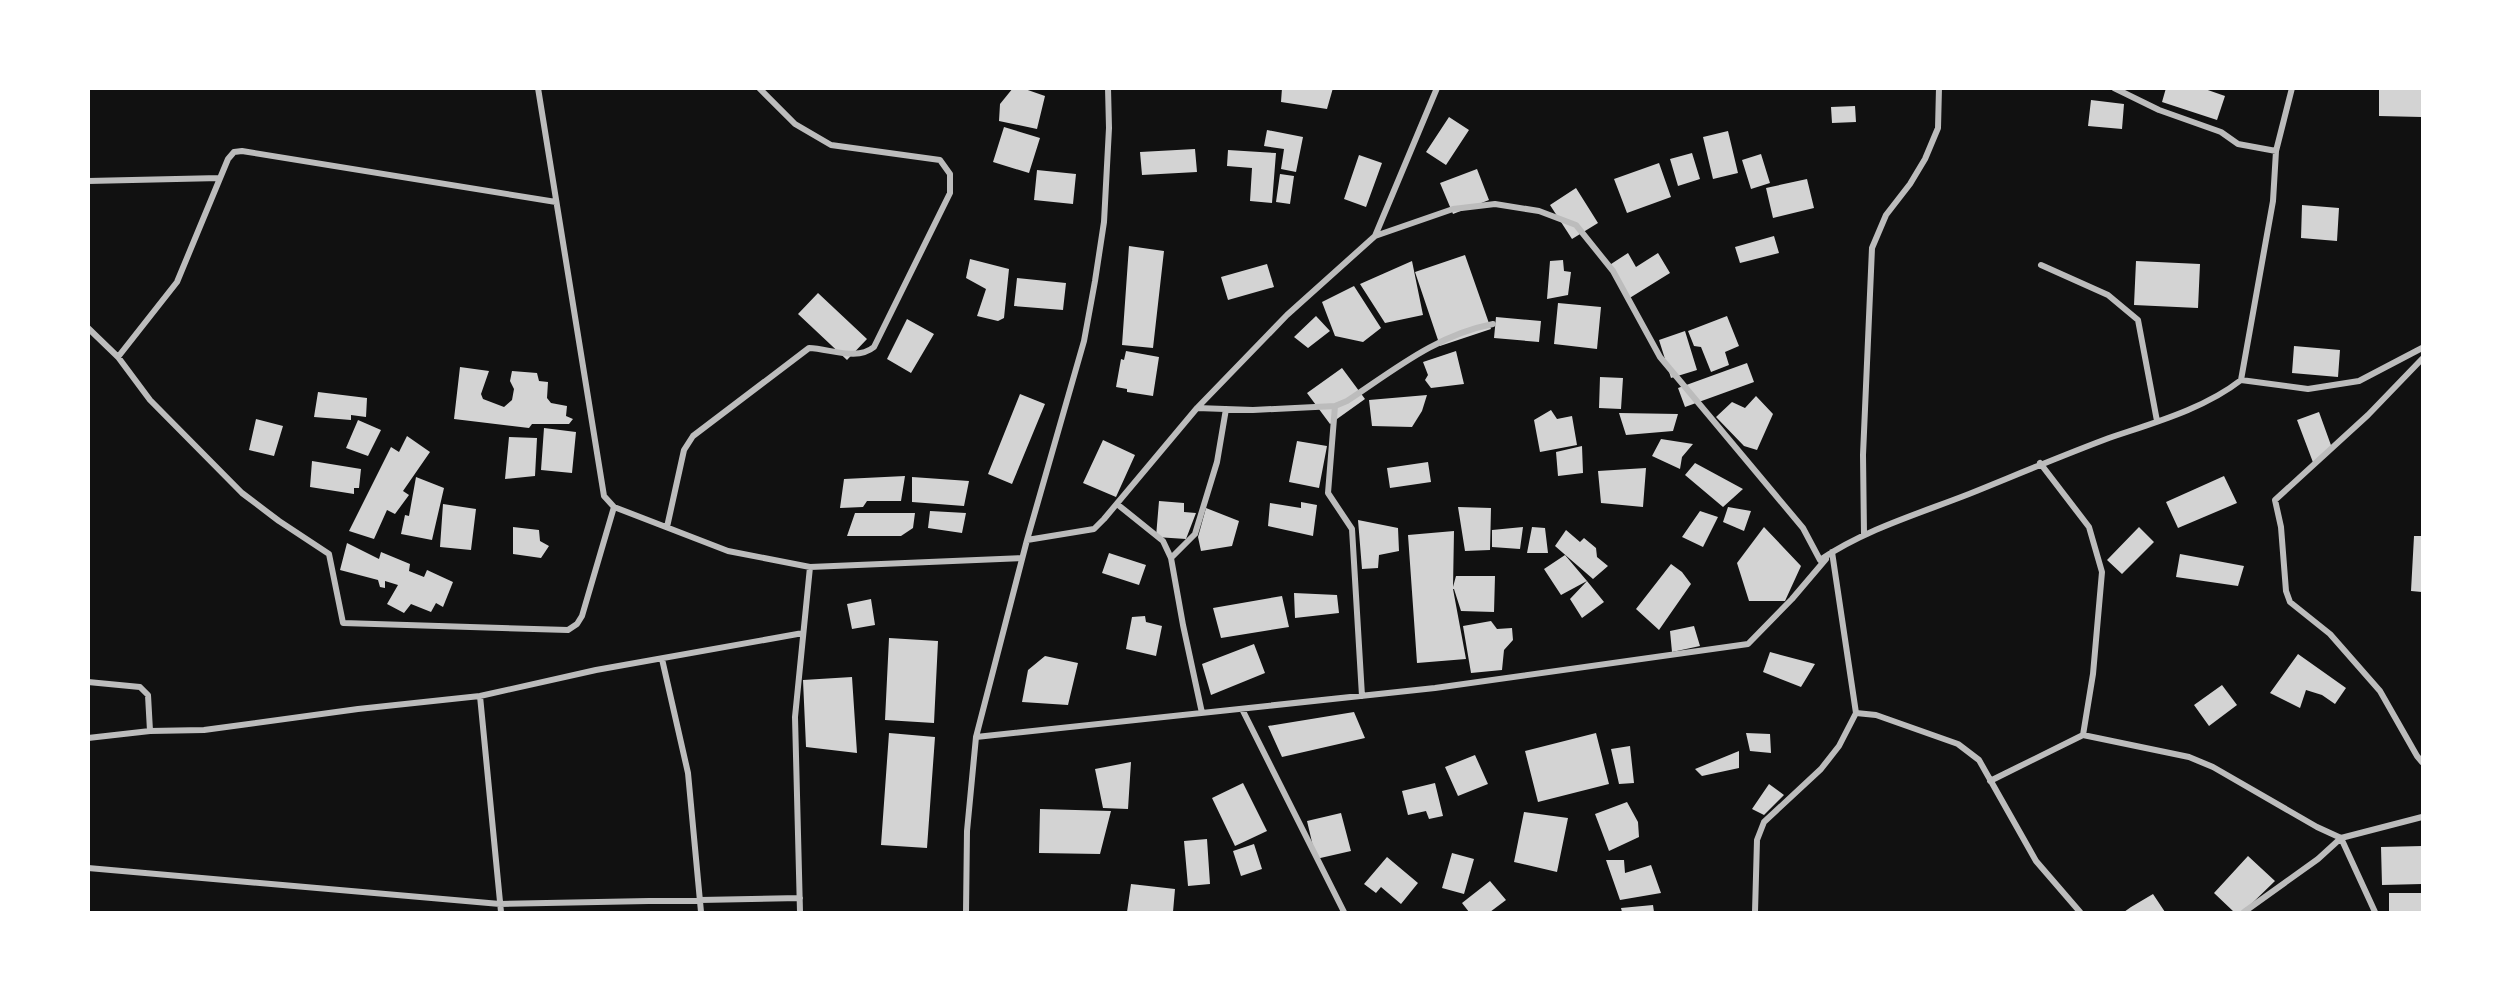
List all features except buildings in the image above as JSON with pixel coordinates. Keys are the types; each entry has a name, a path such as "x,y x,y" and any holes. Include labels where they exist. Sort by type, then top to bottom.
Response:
{"street":[{"path":"538,88 604,496 614,507 728,551 810,567 1022,558"},
{"path":"667,527 684,450 693,435 809,348 857,355 866,354 874,347 950,193 950,174 940,160 831,145 795,124 759,88"},
{"path":"966,912 967,831 976,737 1022,558 1084,341 1095,281 1104,222 1109,128 1108,88"},
{"path":"1375,236 1437,88"},
{"path":"1864,534 1863,455 1872,248 1886,215 1910,184 1925,159 1938,128 1938,88"},
{"path":"2114,88 2159,110 2221,132 2238,144 2276,151"},
{"path":"1027,540 1094,529 1197,408 1287,315 1375,236 1453,209 1495,204 1539,211 1576,225 1613,270 1660,357 1803,528 1820,560 1864,534 1971,493 2040,463 2157,421 2224,393 2241,380 2273,201 2276,151 2292,88"},
{"path":"118,357 177,282 228,159 234,152 242,151 556,202"},
{"path":"88,181 220,178"},
{"path":"2041,265 2108,295 2138,320 2157,421"},
{"path":"1197,408 1335,406 1347,401 1441,340 1468,329 1493,324"},
{"path":"88,328 118,357 150,400 242,493 329,554 343,623 568,630 577,624 582,616 614,507"},
{"path":"2241,380 2308,389 2359,381 2422,348"},
{"path":"2422,359 2368,415 2275,500 2281,527 2286,591 2290,602 2330,634 2380,691 2422,762"},
{"path":"1335,406 1328,493 1352,529 1362,696"},
{"path":"1171,558 1195,534 1216,462 1226,409"},
{"path":"2040,463 2088,527 2102,572 2093,674 2083,735"},
{"path":"1117,504 1163,541 1171,558 1202,713"},
{"path":"976,737 1435,688 1748,644 1792,599 1832,552"},
{"path":"1755,912 1757,840 1764,822 1821,769 1839,746 1856,713 1832,552"},
{"path":"800,912 795,717 810,567"},
{"path":"88,738 150,731 204,730 358,709 480,696 596,670 803,633"},
{"path":"662,659 688,773 701,912"},
{"path":"88,681 140,687 148,695 150,731"},
{"path":"480,696 501,912"},
{"path":"1242,709 1344,912"},
{"path":"1856,713 1876,715 1958,744 1979,759 2036,861 2080,912"},
{"path":"1990,781 2083,735 2188,757 2213,767 2317,827 2341,838 2375,912"},
{"path":"2244,912 2318,859 2341,838 2422,817"},
{"path":"88,868 500,904 800,898"}]}
